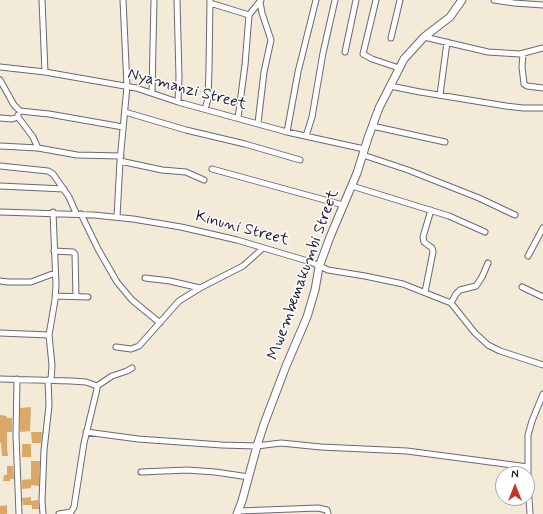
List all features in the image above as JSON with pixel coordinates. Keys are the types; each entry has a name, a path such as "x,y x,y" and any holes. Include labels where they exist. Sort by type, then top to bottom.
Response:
{"street":[{"path":"42,0 45,72"},
{"path":"117,217 120,158 127,86 123,0"},
{"path":"152,93 154,0"},
{"path":"177,0 179,77 178,102"},
{"path":"287,132 295,89 316,0"},
{"path":"306,136 314,107 323,53 335,0"},
{"path":"345,52 356,0"},
{"path":"376,0 363,54 372,59 399,68"},
{"path":"391,38 400,0"},
{"name":"Mwembemakumbi Street","path":"238,512 257,446 286,366 307,318 315,290 319,267 352,186 379,108 399,68 413,48 424,36 450,17 462,0"},
{"path":"494,0 514,3 543,4"},
{"path":"205,109 208,92 210,1 249,15"},
{"path":"238,118 246,59 249,15 261,1"},
{"path":"258,123 264,72 271,45 270,35 262,12 261,1"},
{"path":"424,36 488,52 522,54 543,48"},
{"path":"440,95 447,42"},
{"path":"522,54 524,84 527,86 543,88"},
{"name":"Nyamanzi Street","path":"0,68 45,72 127,86 178,102 363,152 479,198 515,215"},
{"path":"0,80 14,105 20,111 49,114 123,127"},
{"path":"390,86 506,106 543,108"},
{"path":"18,117 20,111"},
{"path":"125,112 186,130 245,144 300,160"},
{"path":"0,118 12,119 18,117"},
{"path":"18,117 33,137 38,148"},
{"path":"372,126 445,142"},
{"path":"0,146 38,148 77,155 120,158 162,170 186,172 204,180"},
{"path":"0,166 48,171 53,174 64,188 117,282 132,300 160,323"},
{"path":"212,169 343,205"},
{"path":"0,186 64,188"},
{"path":"352,186 449,216 485,232"},
{"path":"425,292 433,252 432,248 424,242 423,237 431,210"},
{"name":"Kinuni Street","path":"0,212 53,212 117,217 199,230 311,262 319,267 332,271 392,281 425,292 451,303 475,333 488,345 500,351 543,365"},
{"path":"43,514 42,501 44,457 52,365 49,335 55,296 53,212"},
{"path":"528,256 543,228"},
{"path":"116,347 123,349 135,348 144,342 179,301 200,288 243,266 263,248"},
{"path":"54,251 73,252 75,254 76,297"},
{"path":"451,303 460,290 476,286 488,263"},
{"path":"0,281 31,282 55,273"},
{"path":"145,278 170,280 200,288"},
{"path":"522,287 543,296"},
{"path":"55,296 88,297"},
{"path":"0,333 49,335"},
{"path":"59,514 72,511 86,432 97,386 112,376 132,368"},
{"path":"0,379 86,382 97,386"},
{"path":"17,379 16,435 19,514"},
{"path":"528,466 528,442 530,429 543,394"},
{"path":"86,432 138,439 222,445 257,446 281,443 321,447 408,450 521,466"},
{"path":"141,472 202,471 249,477"},
{"path":"238,512 318,508 327,510 328,514"}],"building":[{"path":"31,407 30,431 20,432 20,408"},
{"path":"0,415 7,416 6,418 12,418 12,432 7,432 8,456 2,456 0,443"},
{"path":"31,432 42,432 41,443 32,443"},
{"path":"22,444 31,444 31,457 22,457"},
{"path":"31,461 40,461 39,486 31,485 31,488 22,489 22,480 31,479"},
{"path":"7,466 13,466 14,479 10,479 10,481 3,481 4,475 7,475"},
{"path":"31,497 31,501 38,500 39,509 32,509 32,505 23,505 22,498"},
{"path":"7,505 7,514 0,514 0,506"}]}
